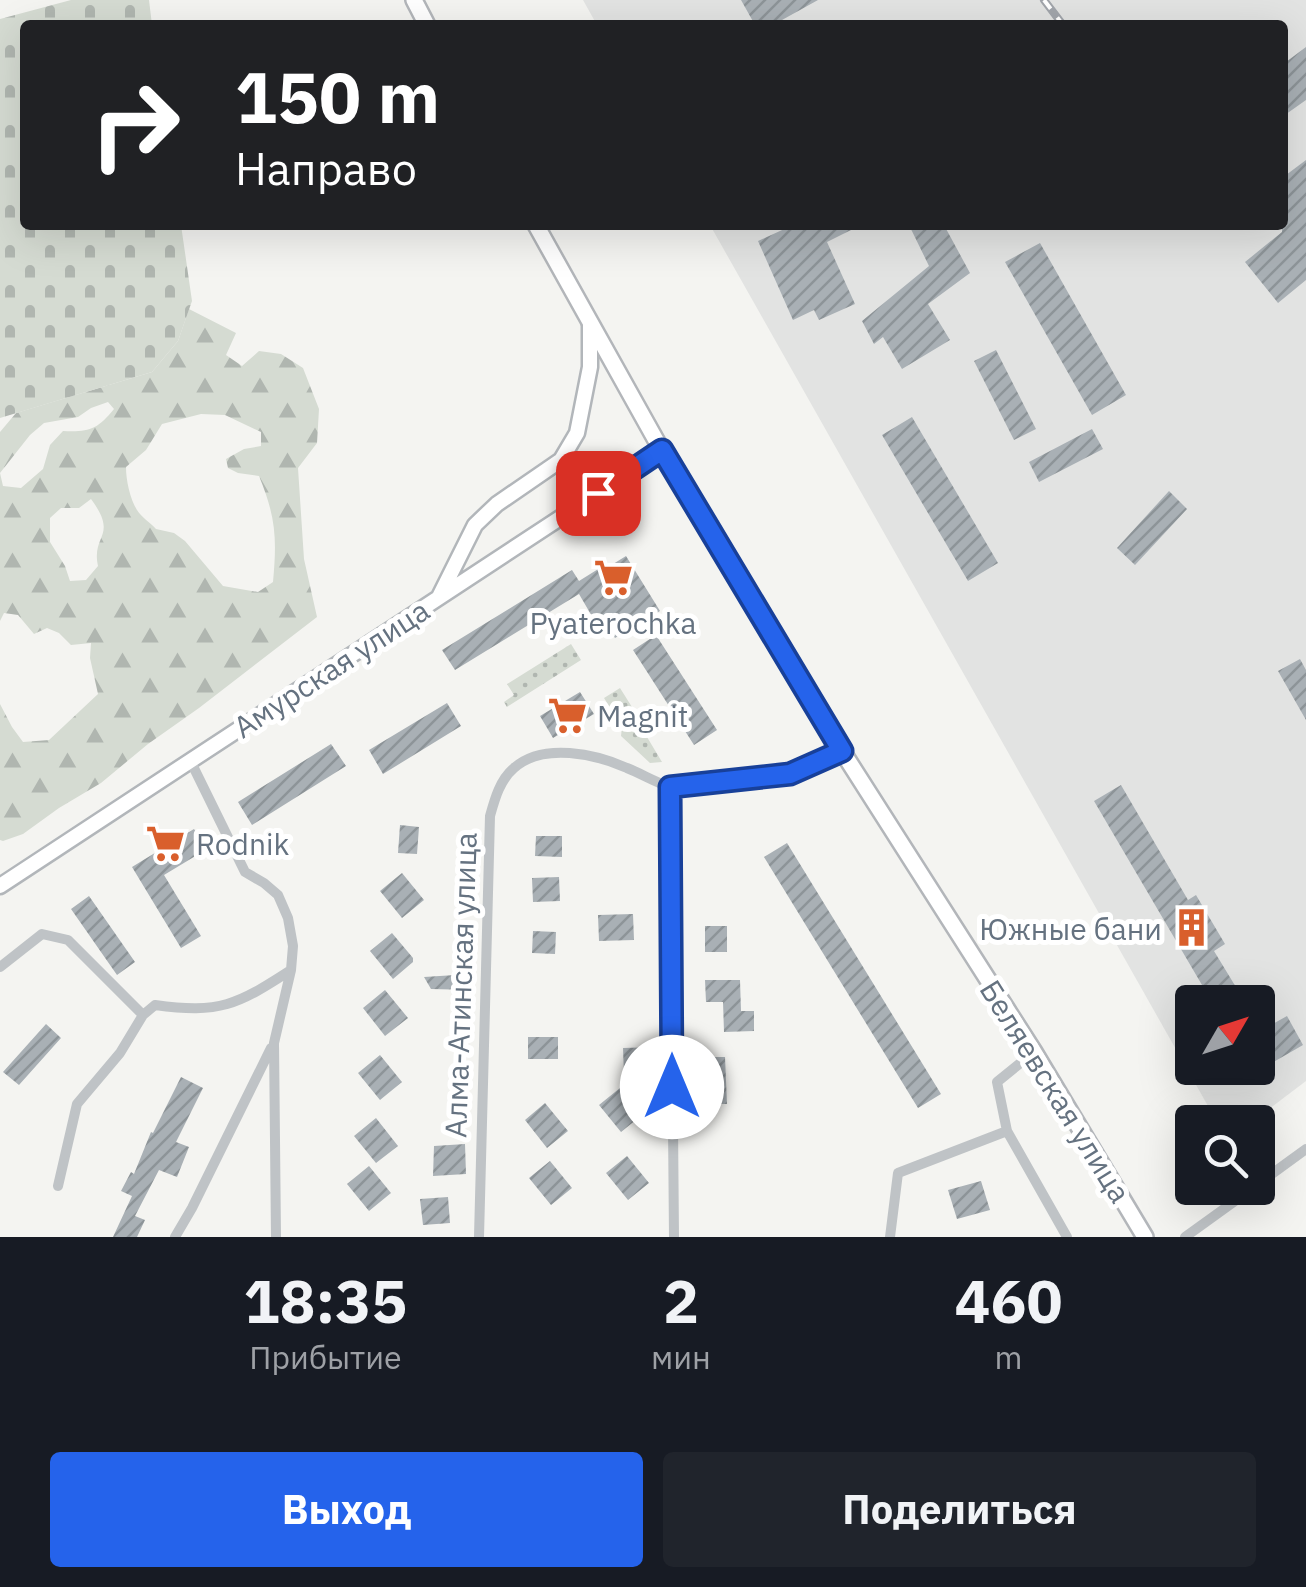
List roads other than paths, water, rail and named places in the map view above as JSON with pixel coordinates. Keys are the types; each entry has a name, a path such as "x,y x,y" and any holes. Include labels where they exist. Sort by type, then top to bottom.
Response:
{"main road":[{"name":"Беляевская улица","path":"539,230 662,450 842,751 1034,1052 1145,1237"}],"street":[{"path":"438,600 475,525 497,504 560,460 577,433 590,367 590,325"},
{"name":"Амурская улица","path":"0,886 662,450"},
{"path":"674,1237 670,787 790,774 842,751"},
{"name":"Алма-Атинская улица","path":"479,1237 490,816 498,790 516,766 538,756 566,752 592,756 670,787"},
{"path":"175,1237 274,1042 293,946 288,918 278,896 245,872 190,760"},
{"path":"0,967 42,934 68,940 143,1015"},
{"path":"58,1186 77,1104 120,1054 143,1015 155,1006 201,1010 233,1004 291,970"},
{"path":"274,1042 276,1237"},
{"path":"1034,1052 997,1082 1007,1131 1067,1237"},
{"path":"890,1237 898,1173 1007,1131"},
{"path":"1275,1171 1306,1148"},
{"path":"1186,1237 1229,1205"}],"railway":[{"path":"1044,0 1059,20"}],"place":[{"name":"Pyaterochka","path":"613,578"},
{"name":"Magnit","path":"567,715"},
{"name":"Rodnik","path":"166,843"},
{"name":"Южные бани","path":"1192,928"}]}
